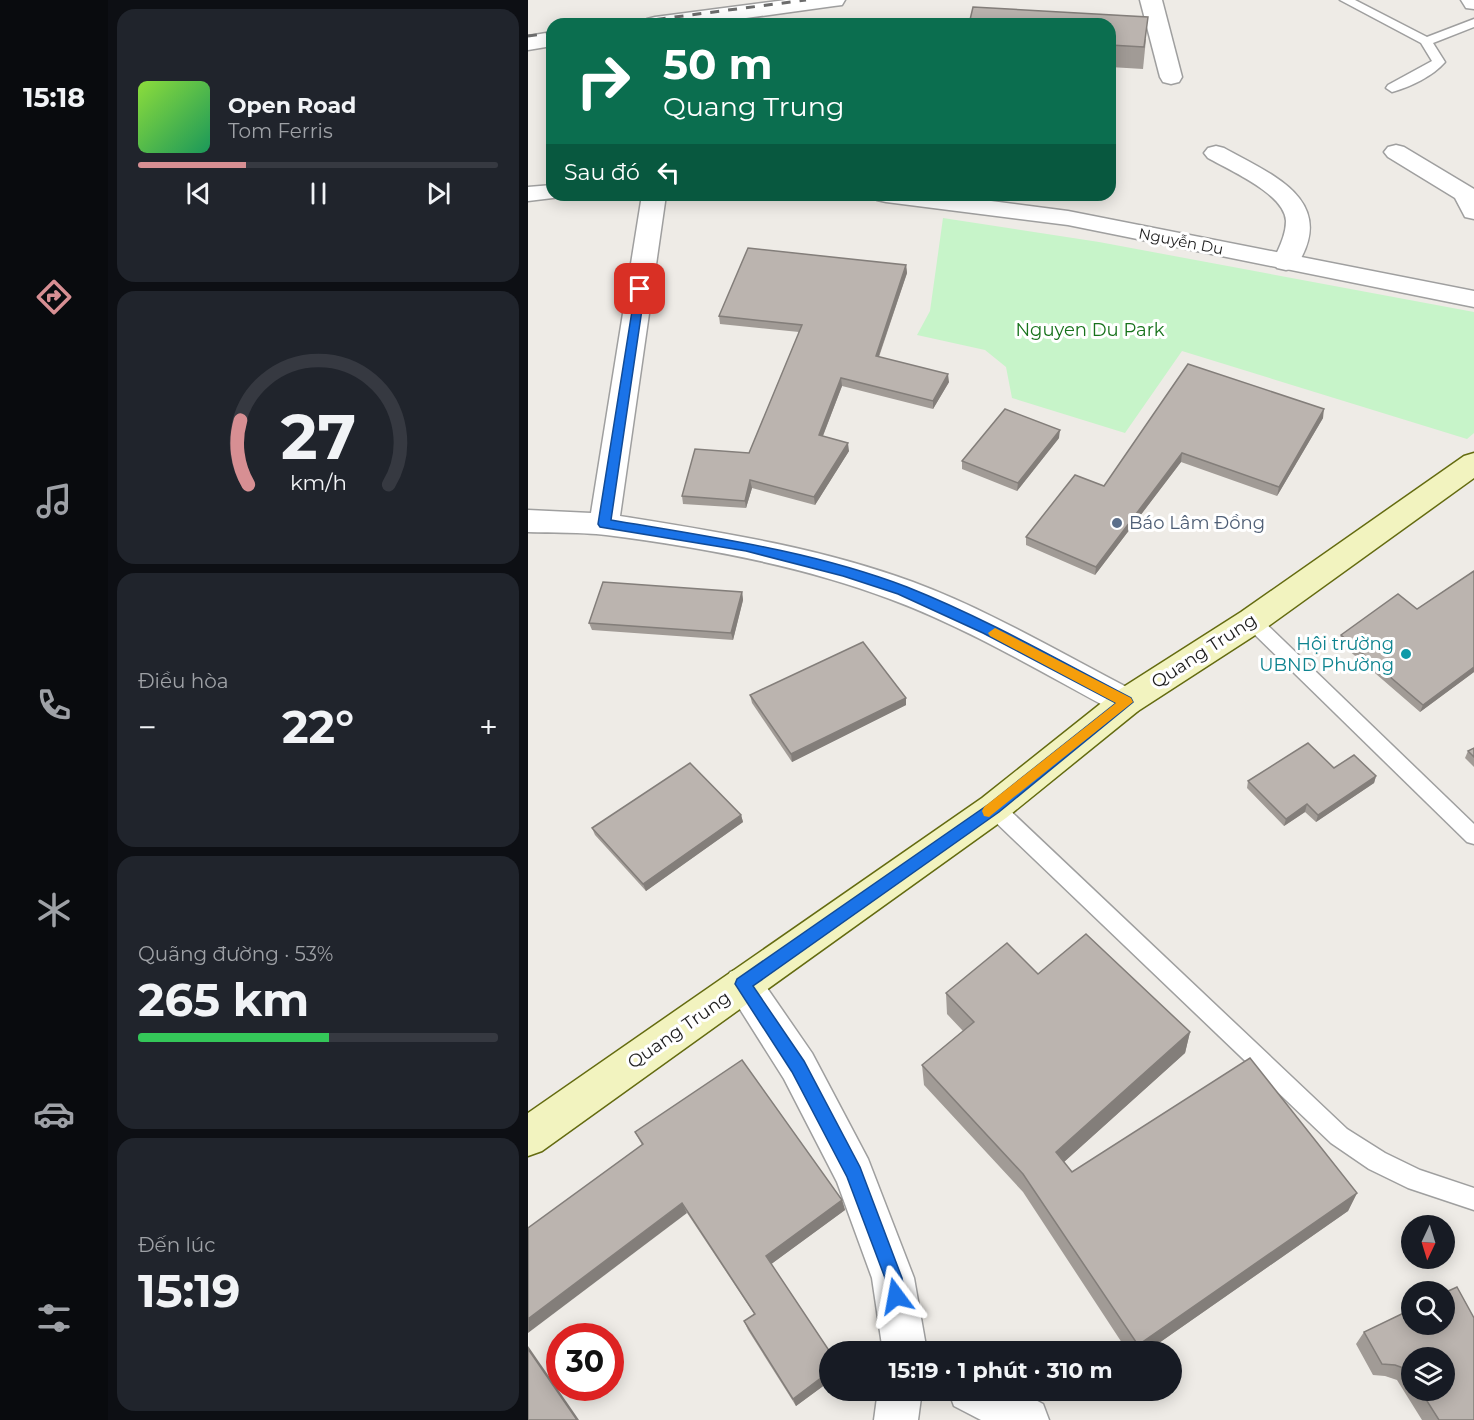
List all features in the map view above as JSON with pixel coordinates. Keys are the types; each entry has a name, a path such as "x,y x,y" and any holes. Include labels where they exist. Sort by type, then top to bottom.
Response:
{"main road":[{"name":"Quang Trung","path":"528,1137 994,808 1126,702 1252,621 1474,463"}],"street":[{"path":"704,18 834,0"},
{"path":"1151,0 1171,77"},
{"path":"528,43 546,40"},
{"path":"1396,152 1465,194 1474,212"},
{"path":"1216,153 1286,196 1297,212 1298,230 1286,262"},
{"path":"528,194 546,192"},
{"path":"604,524 653,201"},
{"name":"Nguyễn Du","path":"933,201 1068,218 1474,299"},
{"path":"528,522 604,524 746,547 845,572 903,591 991,630 1126,702"},
{"path":"743,984 798,1066 854,1173 894,1278 903,1341"},
{"path":"896,1420 899,1401"},
{"path":"991,1401 1027,1420"}],"lane":[{"path":"1346,0 1426,41 1439,62 1427,71 1392,88"},
{"path":"1426,41 1474,23"},
{"path":"1252,621 1474,836"},
{"path":"994,808 1339,1136 1377,1161 1416,1180 1474,1199"}],"green space":[{"name":"Nguyen Du Park","path":"943,218 1099,242 1474,312 1474,433 1467,439 1182,351 1125,433 1012,398 1006,367 985,350 917,335 930,311"}],"building":[{"path":"973,7 1148,17 1144,47 1116,45 1116,18 970,18"},
{"path":"748,248 906,265 876,356 948,374 933,401 841,378 819,435 848,443 814,497 750,480 745,501 682,496 695,449 749,453 802,325 719,316"},
{"path":"1188,364 1324,409 1279,487 1182,453 1096,567 1026,537 1075,475 1104,486"},
{"path":"1005,409 1060,430 1018,483 962,461"},
{"name":"Hội trường UBND Phường","path":"1474,571 1474,667 1423,705 1341,635 1398,594 1417,609"},
{"path":"603,582 742,592 731,633 589,623"},
{"path":"863,642 906,698 791,754 750,695"},
{"path":"1308,743 1334,768 1354,755 1376,776 1318,815 1307,804 1286,819 1248,781"},
{"path":"1474,748 1474,757 1468,751"},
{"path":"690,763 741,815 643,884 592,828"},
{"path":"1086,934 1190,1032 1056,1152 1072,1172 1250,1058 1357,1193 1144,1341 1135,1341 1023,1174 922,1065 974,1022 946,993 1007,943 1038,974"},
{"path":"742,1060 842,1200 766,1256 823,1341 819,1341 819,1379 793,1399 744,1321 755,1314 682,1203 528,1319 528,1228 643,1144 635,1132"},
{"path":"1457,1287 1474,1318 1474,1420 1439,1420 1427,1401 1455,1401 1455,1347 1401,1347 1401,1367 1382,1364 1364,1332 1401,1314 1401,1335 1455,1335 1455,1288"},
{"path":"528,1349 546,1375 546,1401 564,1401 577,1420 528,1420"}],"railway":[{"path":"667,18 806,0"},
{"path":"528,36 546,34"}],"slow traffic":[{"path":"989,811 1126,702 995,633"}],"place":[{"name":"Báo Lâm Đồng","path":"1117,523"},
{"name":"Hội trường UBND Phường","path":"1406,654"}],"route":[{"path":"640,289 604,524 746,547 845,572 903,591 988,629 1126,702 994,808 743,984 798,1066 854,1173 894,1278 896,1296"}]}
